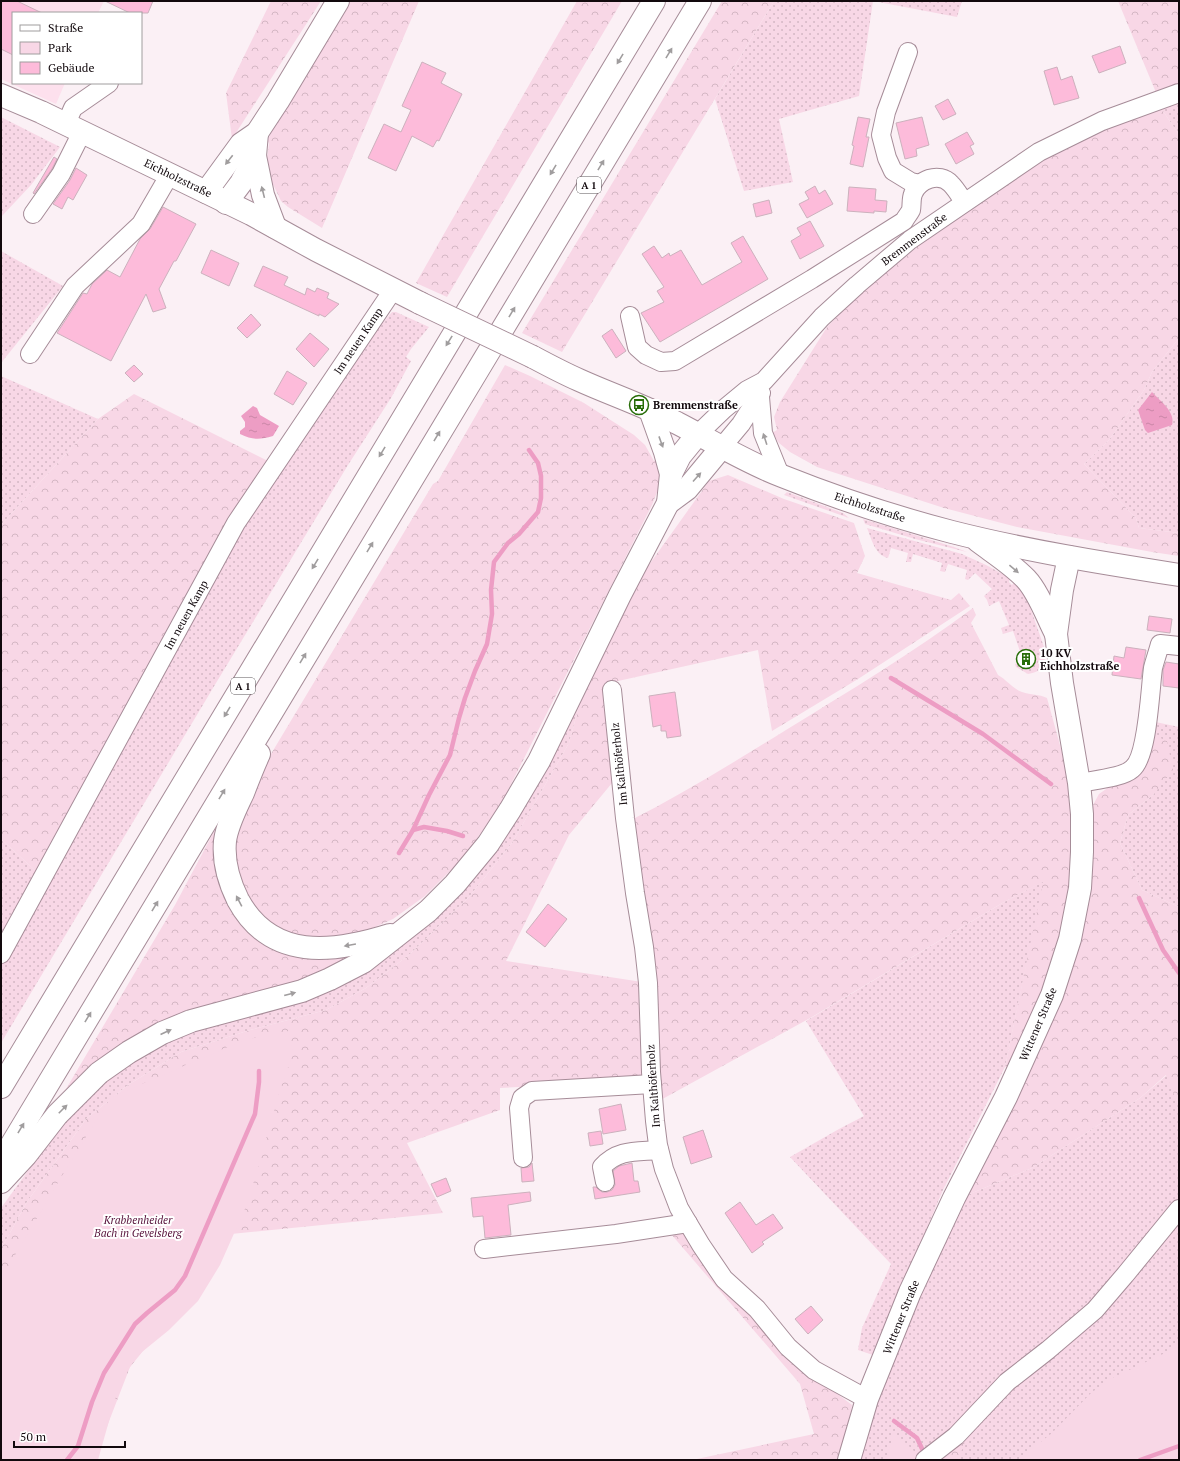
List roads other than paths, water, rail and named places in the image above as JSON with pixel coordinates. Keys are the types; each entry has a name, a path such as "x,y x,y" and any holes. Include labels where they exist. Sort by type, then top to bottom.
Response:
{"main road":[{"path":"206,192 241,144 257,133 278,102 338,1"},
{"name":"A 1","path":"1,1087 654,1"},
{"name":"A 1","path":"1,1162 700,1"},
{"name":"Eichholzstraße","path":"1,96 41,112 170,174 351,267 392,290 580,380 677,422 721,448 780,475 901,518 972,537 1069,557 1179,575"},
{"path":"257,133 255,156 263,194 274,227"},
{"path":"226,203 241,183 255,156"},
{"path":"650,410 671,474"},
{"path":"1,1182 26,1155 57,1115 99,1073 130,1052 162,1033 192,1021 302,991 363,962 428,911 455,884 488,844 539,761 620,595 668,503 671,474 680,456 698,434"},
{"path":"668,503 687,489 721,448"},
{"path":"972,537 1027,580 1056,634"},
{"name":"Wittener Straße","path":"849,1460 867,1399 910,1292 954,1198 1006,1097 1052,995 1070,939 1080,888 1082,814 1079,783 1062,682 1056,634 1062,590 1069,557"},
{"path":"283,692 231,820 225,841 226,866 231,887 244,910 256,925 277,940 306,948 339,947 369,942 401,931"}],"street":[{"path":"908,52 886,112 881,135 887,158 893,171 912,182 920,184 930,178 942,179 950,183 964,202"},
{"path":"33,214 61,174 74,128 73,108 109,84"},
{"name":"Bremmenstraße","path":"721,448 741,424 762,389 822,317 857,284 910,240 1039,152 1102,121 1179,93"},
{"path":"30,354 74,286 141,224 170,174"},
{"name":"Bremmenstraße","path":"630,316 637,347 646,355 661,362 675,361 812,279 898,225 904,220 911,210 912,196 916,187 920,184"},
{"name":"Im neuen Kamp","path":"1,954 236,523 275,467 392,290"},
{"path":"762,389 763,433 780,475"},
{"name":"Bremmenstraße","path":"698,434 724,409 747,390 762,389"},
{"path":"1079,783 1124,774 1137,764 1145,733 1154,667 1160,644 1179,646"},
{"name":"Im Kalthöferholz","path":"612,690 620,777 635,893 644,947 647,976 652,1084 659,1150 664,1169 679,1208 701,1245 724,1279 757,1309 788,1347 814,1370 867,1399"},
{"path":"523,1158 520,1108 522,1098 532,1092 652,1084"},
{"path":"605,1182 602,1167 609,1160 624,1152 659,1150"},
{"path":"925,1460 956,1436 1007,1382 1095,1310 1179,1209"},
{"path":"484,1249 616,1234 688,1223"}],"water":[{"path":"1152,392 1170,411 1173,420 1172,425 1148,433 1145,430 1138,410"},
{"path":"253,406 257,408 260,415 279,426 273,436 256,439 240,434 240,431 245,427 245,422 241,416"}],"waterway":[{"path":"399,853 413,830 450,755 465,698 487,644 492,614 491,590 494,562 508,543 519,534 538,512 541,498 541,476 538,463 529,450"},
{"path":"891,678 983,734 1051,784"},
{"path":"413,830 424,827 447,831 463,836"},
{"path":"1139,898 1163,950 1179,973"},
{"path":"67,1460 78,1446 92,1402 104,1373 135,1324 175,1290 185,1276 255,1114 259,1071"},
{"path":"894,1421 917,1438 924,1453"},
{"path":"1140,1460 1179,1446"}],"place":[{"name":"Bremmenstraße","path":"639,405"},
{"name":"10 KV Eichholzstraße","path":"1026,659"}],"park label":[{"name":"Krabbenheider Bach in Gevelsberg","path":"138,1226"}]}
